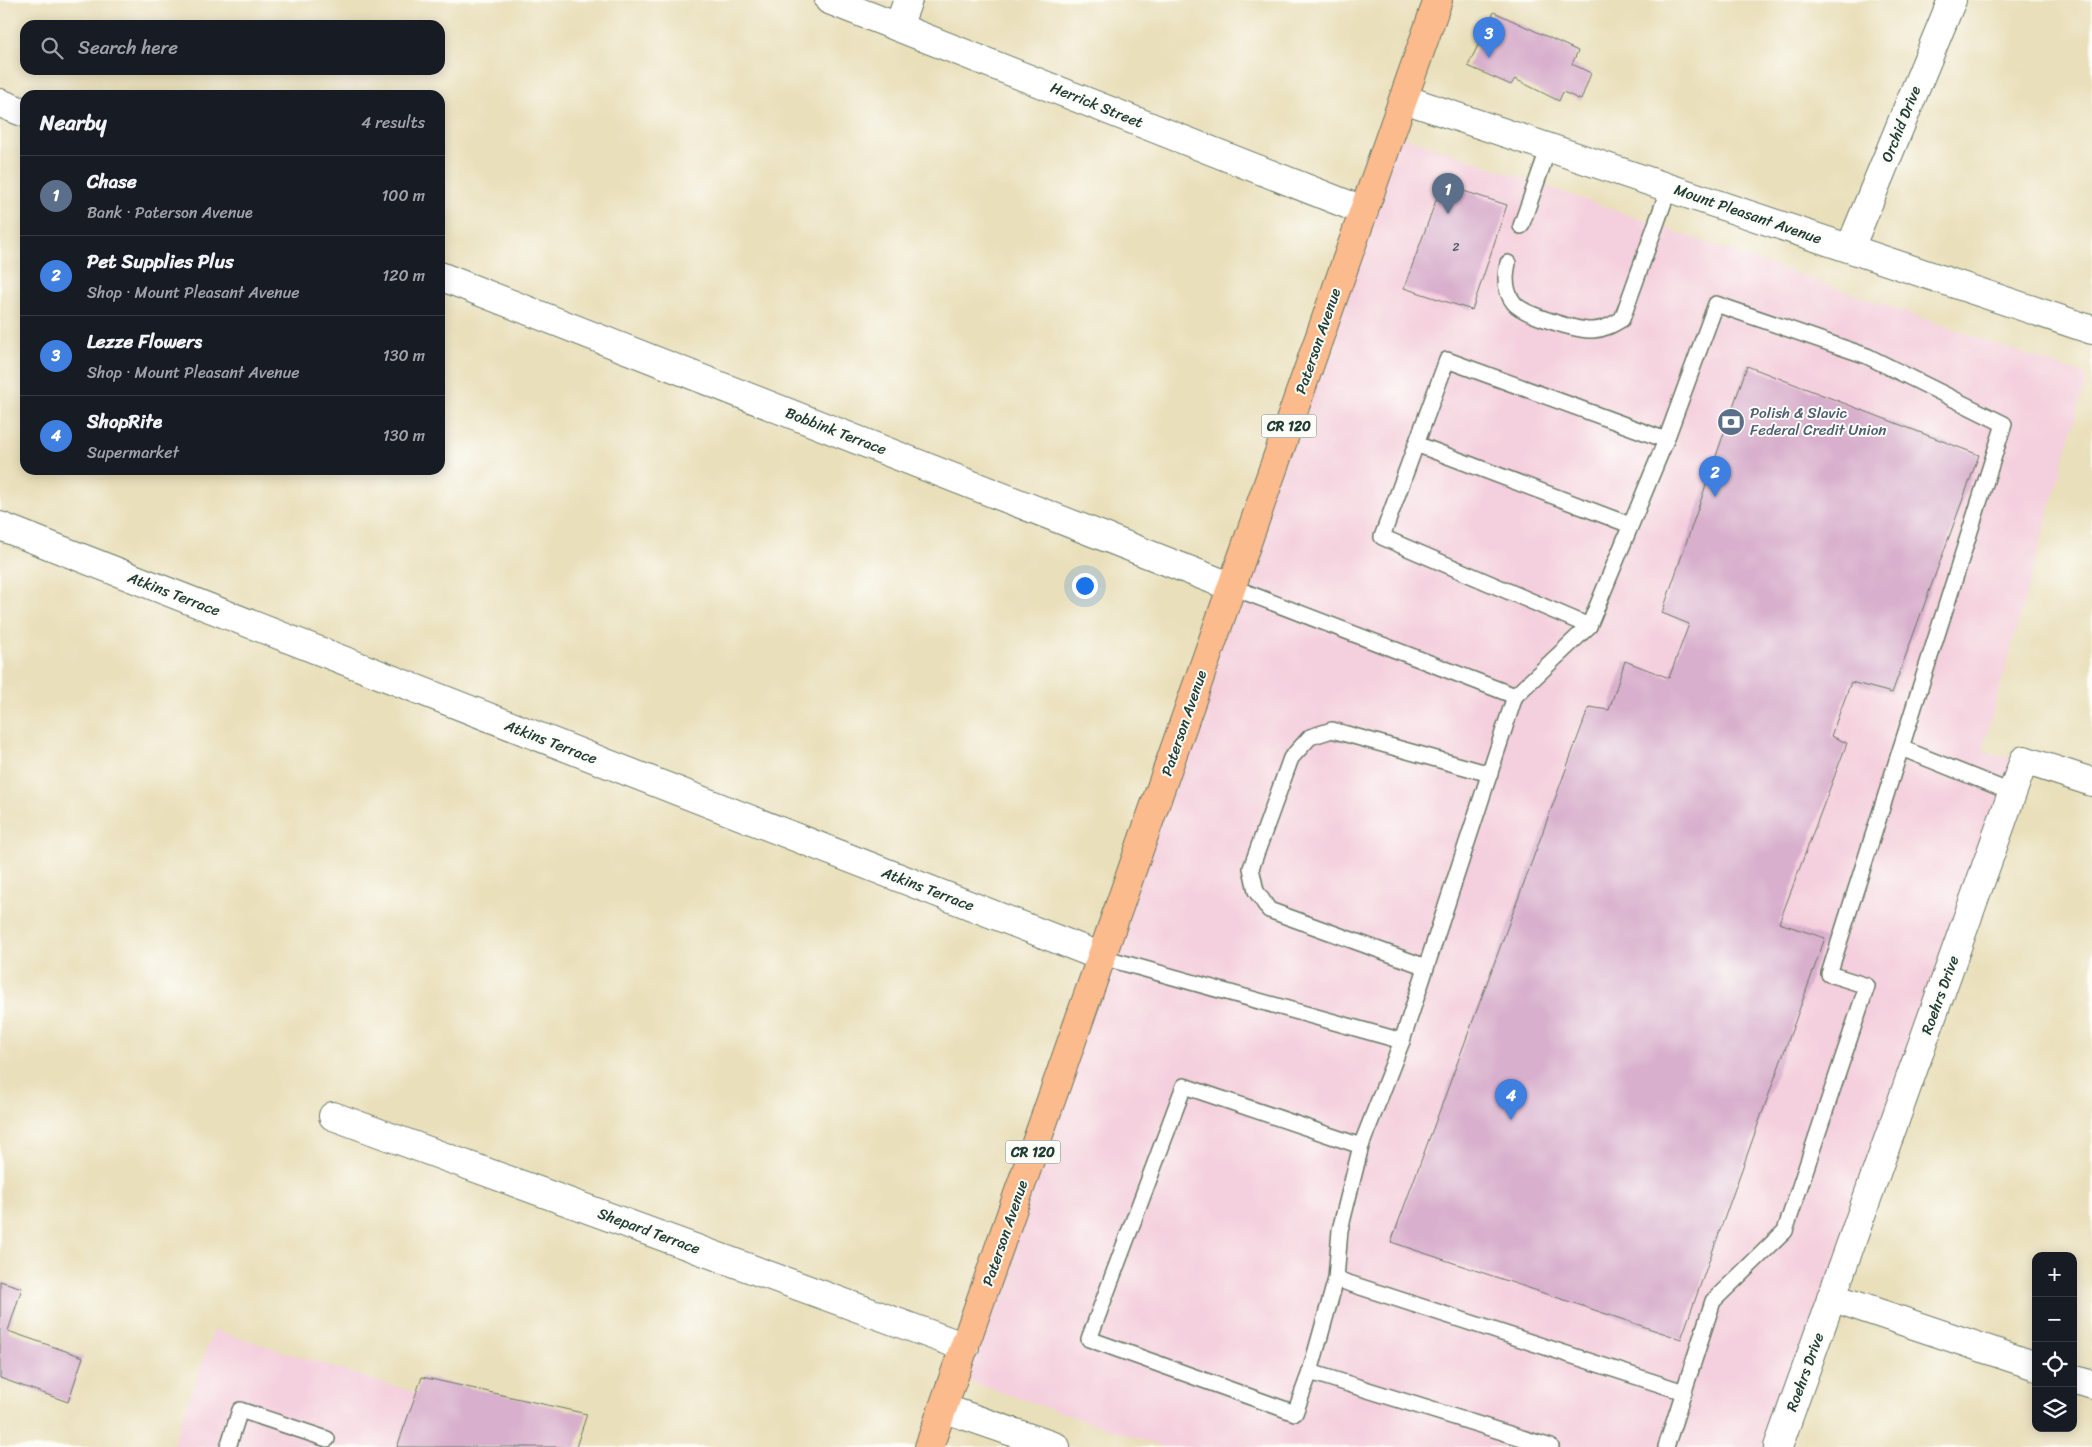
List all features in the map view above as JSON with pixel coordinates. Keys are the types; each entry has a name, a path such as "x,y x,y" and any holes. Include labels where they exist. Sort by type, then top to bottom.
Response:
{"main road":[{"name":"Paterson Avenue","path":"929,1447 1438,0"}],"street":[{"name":"Herrick Street","path":"829,0 1364,211"},
{"path":"898,27 908,0"},
{"name":"Orchid Drive","path":"1850,248 1952,0"},
{"name":"Mount Pleasant Avenue","path":"1404,99 2092,330"},
{"path":"0,103 20,111"},
{"name":"Bobbink Terrace","path":"445,278 1232,587"},
{"name":"Atkins Terrace","path":"0,526 1102,957"},
{"name":"Roehrs Drive","path":"1778,1447 2024,760 2092,782"},
{"name":"Shepard Terrace","path":"333,1116 965,1347"},
{"path":"1832,1297 2032,1365"},
{"path":"2077,1380 2092,1385"},
{"path":"943,1408 1056,1447"}],"lane":[{"path":"1521,226 1549,147"},
{"path":"1508,262 1506,274 1508,290 1515,304 1536,315 1564,325 1591,330 1607,328 1622,319 1669,188"},
{"path":"1361,1146 1184,1086 1089,1339 1295,1413 1310,1372 1336,1278 1340,1230 1361,1146 1402,1041 1515,696 1589,626 1666,440 1716,304 1867,356 2004,424 1829,974 1868,986 1785,1231 1713,1301 1666,1447"},
{"path":"1589,626 1382,537 1447,360 1666,440"},
{"path":"1416,444 1630,525"},
{"path":"1232,587 1515,696"},
{"path":"1426,967 1269,910 1256,890 1252,868 1291,758 1310,737 1332,730 1490,774"},
{"path":"1901,748 2013,793"},
{"path":"1102,957 1402,1041"},
{"path":"1336,1278 1684,1392"},
{"path":"1310,1372 1551,1447"},
{"path":"228,1447 240,1410 327,1439"}],"shaded area":[{"path":"1392,132 2087,376 1982,752 2024,760 1778,1447 1163,1447 954,1376"},
{"path":"214,1330 589,1447 172,1447"}],"building":[{"path":"1494,12 1578,51 1572,64 1591,73 1581,100 1563,92 1559,101 1515,79 1511,85 1468,66"},
{"path":"1442,184 1507,205 1472,310 1404,288"},
{"path":"1747,366 1979,455 1892,693 1851,682 1831,736 1847,743 1779,923 1825,938 1681,1339 1391,1242 1589,707 1609,710 1625,661 1669,678 1689,624 1662,613"},
{"path":"0,1281 22,1288 8,1331 83,1357 68,1402 0,1378"},
{"path":"422,1377 587,1414 576,1447 397,1447"}],"place":[{"name":"Lezze Flowers","path":"1489,58"},
{"name":"Chase","path":"1448,214"},
{"name":"Polish & Slavic Federal Credit Union","path":"1731,422"},
{"name":"Pet Supplies Plus","path":"1715,497"},
{"name":"ShopRite","path":"1511,1120"}]}
